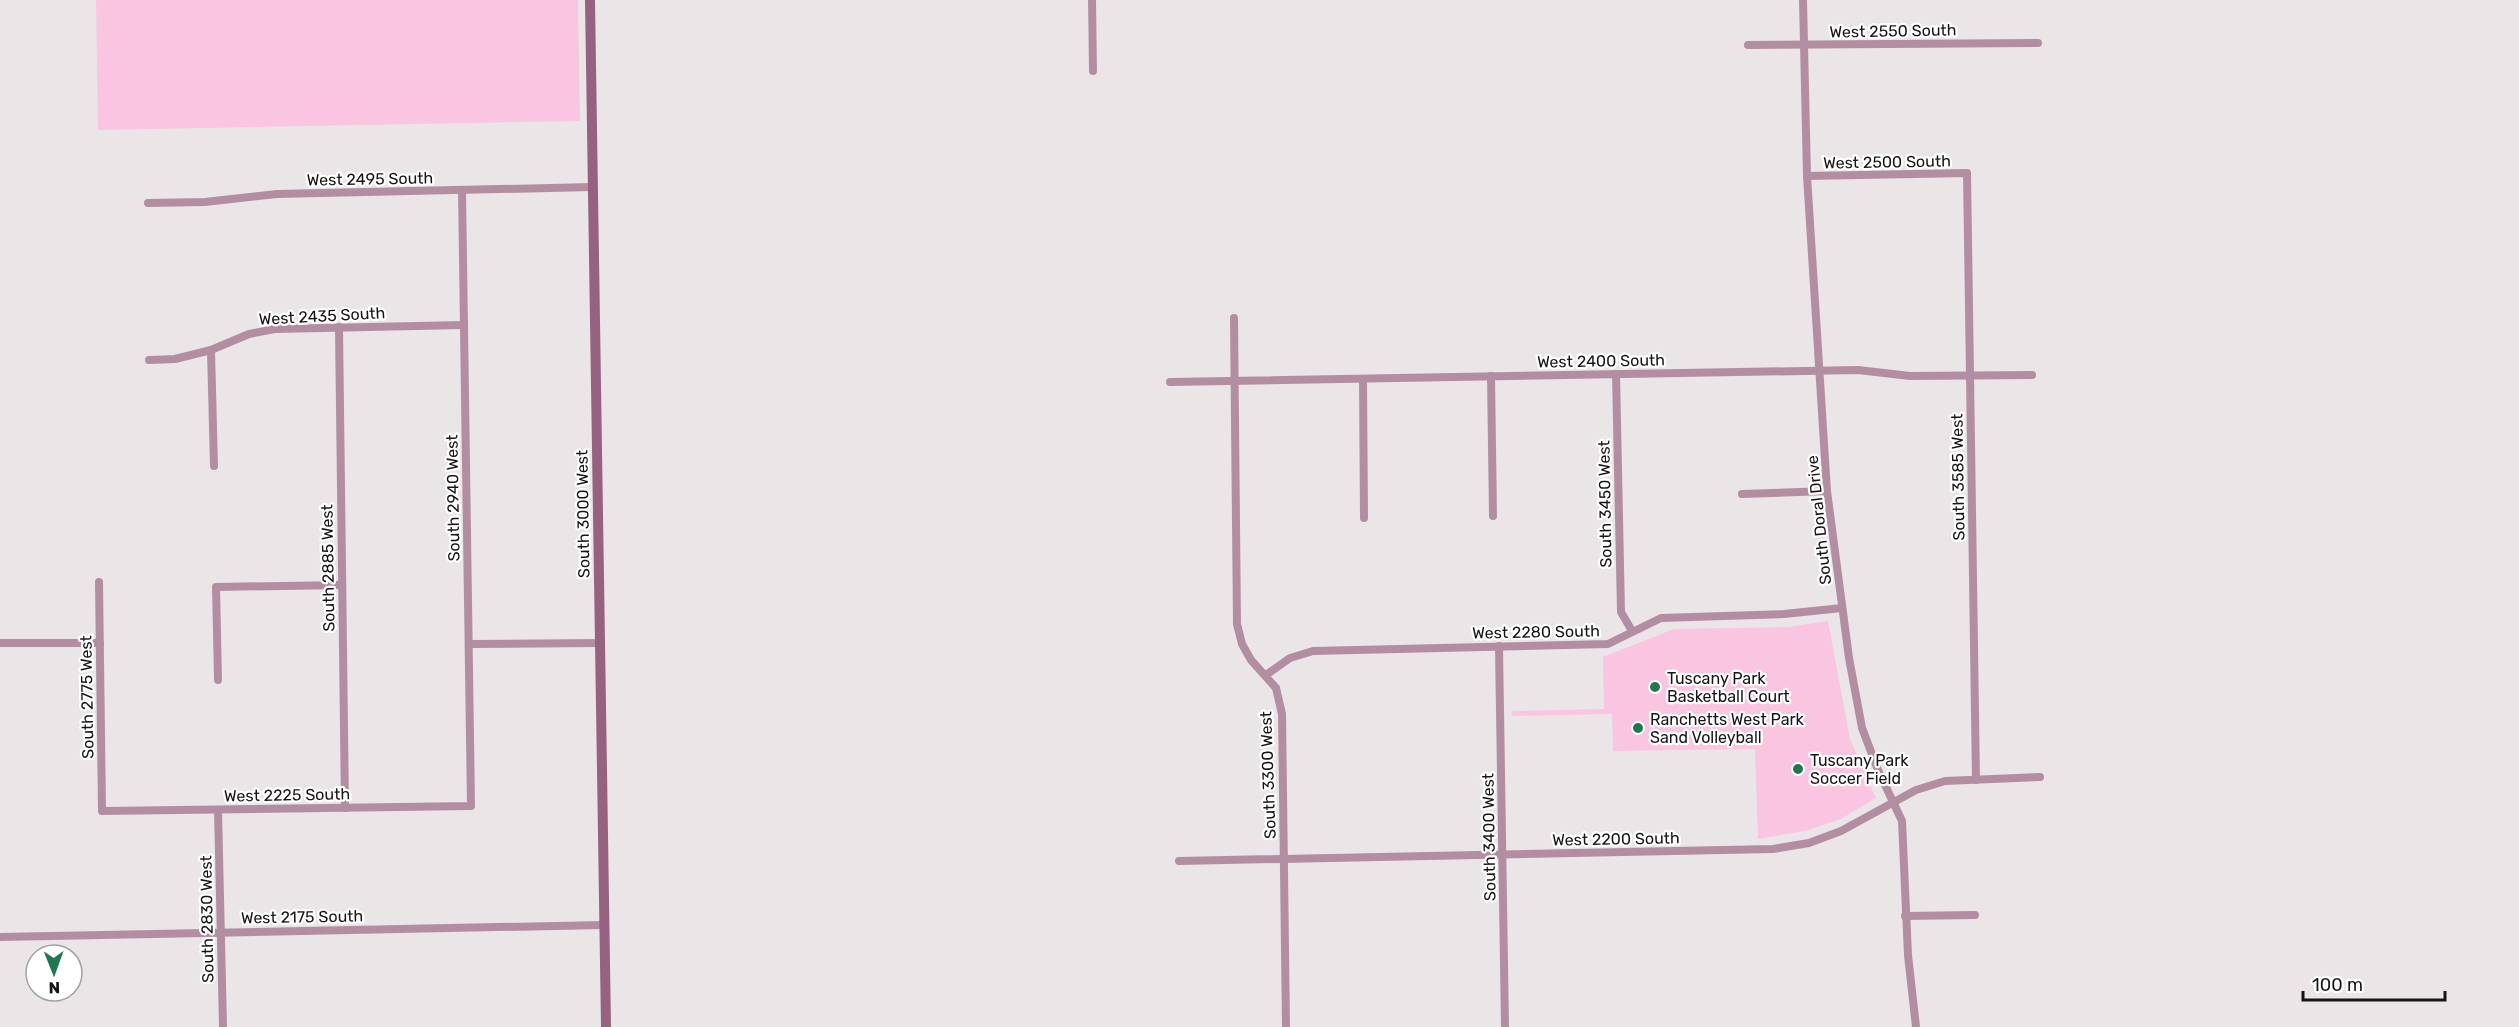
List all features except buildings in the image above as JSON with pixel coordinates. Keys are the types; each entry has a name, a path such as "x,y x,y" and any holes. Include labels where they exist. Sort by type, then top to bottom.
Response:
{"street":[{"name":"South 3000 West","path":"590,0 606,1027"},
{"path":"1092,0 1093,71"},
{"name":"South Doral Drive","path":"1803,0 1807,176 1827,491 1842,608 1862,728 1878,770 1902,821 1905,916 1917,1027"},
{"name":"West 2550 South","path":"1748,45 2038,43"},
{"name":"West 2500 South","path":"1807,176 1967,173"},
{"name":"South 3585 West","path":"1967,173 1976,780"},
{"name":"West 2495 South","path":"148,203 205,202 277,194 593,187"},
{"name":"South 2940 West","path":"462,190 471,806"},
{"name":"South 3300 West","path":"1234,318 1237,624 1242,644 1251,660 1276,688 1282,714 1286,1027"},
{"name":"West 2435 South","path":"149,360 176,359 211,350 249,334 275,329 464,325"},
{"name":"South 2885 West","path":"339,327 345,808"},
{"path":"211,350 214,466"},
{"name":"West 2400 South","path":"1170,382 1858,370 1910,376 2032,375"},
{"name":"South 3450 West","path":"1616,374 1621,612 1632,631"},
{"path":"1491,376 1493,516"},
{"path":"1363,379 1364,518"},
{"path":"1742,494 1827,491"},
{"name":"South 2775 West","path":"99,582 102,811"},
{"path":"218,680 216,587 342,585"},
{"name":"West 2280 South","path":"1266,675 1290,658 1313,651 1608,644 1661,618 1784,614 1842,608"},
{"path":"0,643 100,642"},
{"path":"469,644 600,643"},
{"name":"South 3400 West","path":"1499,646 1505,1027"},
{"name":"West 2200 South","path":"1179,861 1773,849 1809,843 1841,831 1916,790 1945,781 2040,777"},
{"name":"West 2225 South","path":"102,811 471,806"},
{"name":"South 2830 West","path":"218,810 223,1027"},
{"path":"1905,916 1975,915"},
{"name":"West 2175 South","path":"0,937 604,925"}],"shaded area":[{"path":"96,0 578,0 580,121 98,130"},
{"path":"1828,621 1850,739 1876,798 1841,819 1805,831 1758,839 1755,749 1613,751 1612,714 1512,716 1511,711 1604,709 1603,657 1674,629 1788,627"}],"place":[{"name":"Tuscany Park Basketball Court","path":"1655,687"},
{"name":"Ranchetts West Park Sand Volleyball","path":"1638,728"},
{"name":"Tuscany Park Soccer Field","path":"1798,769"}]}
